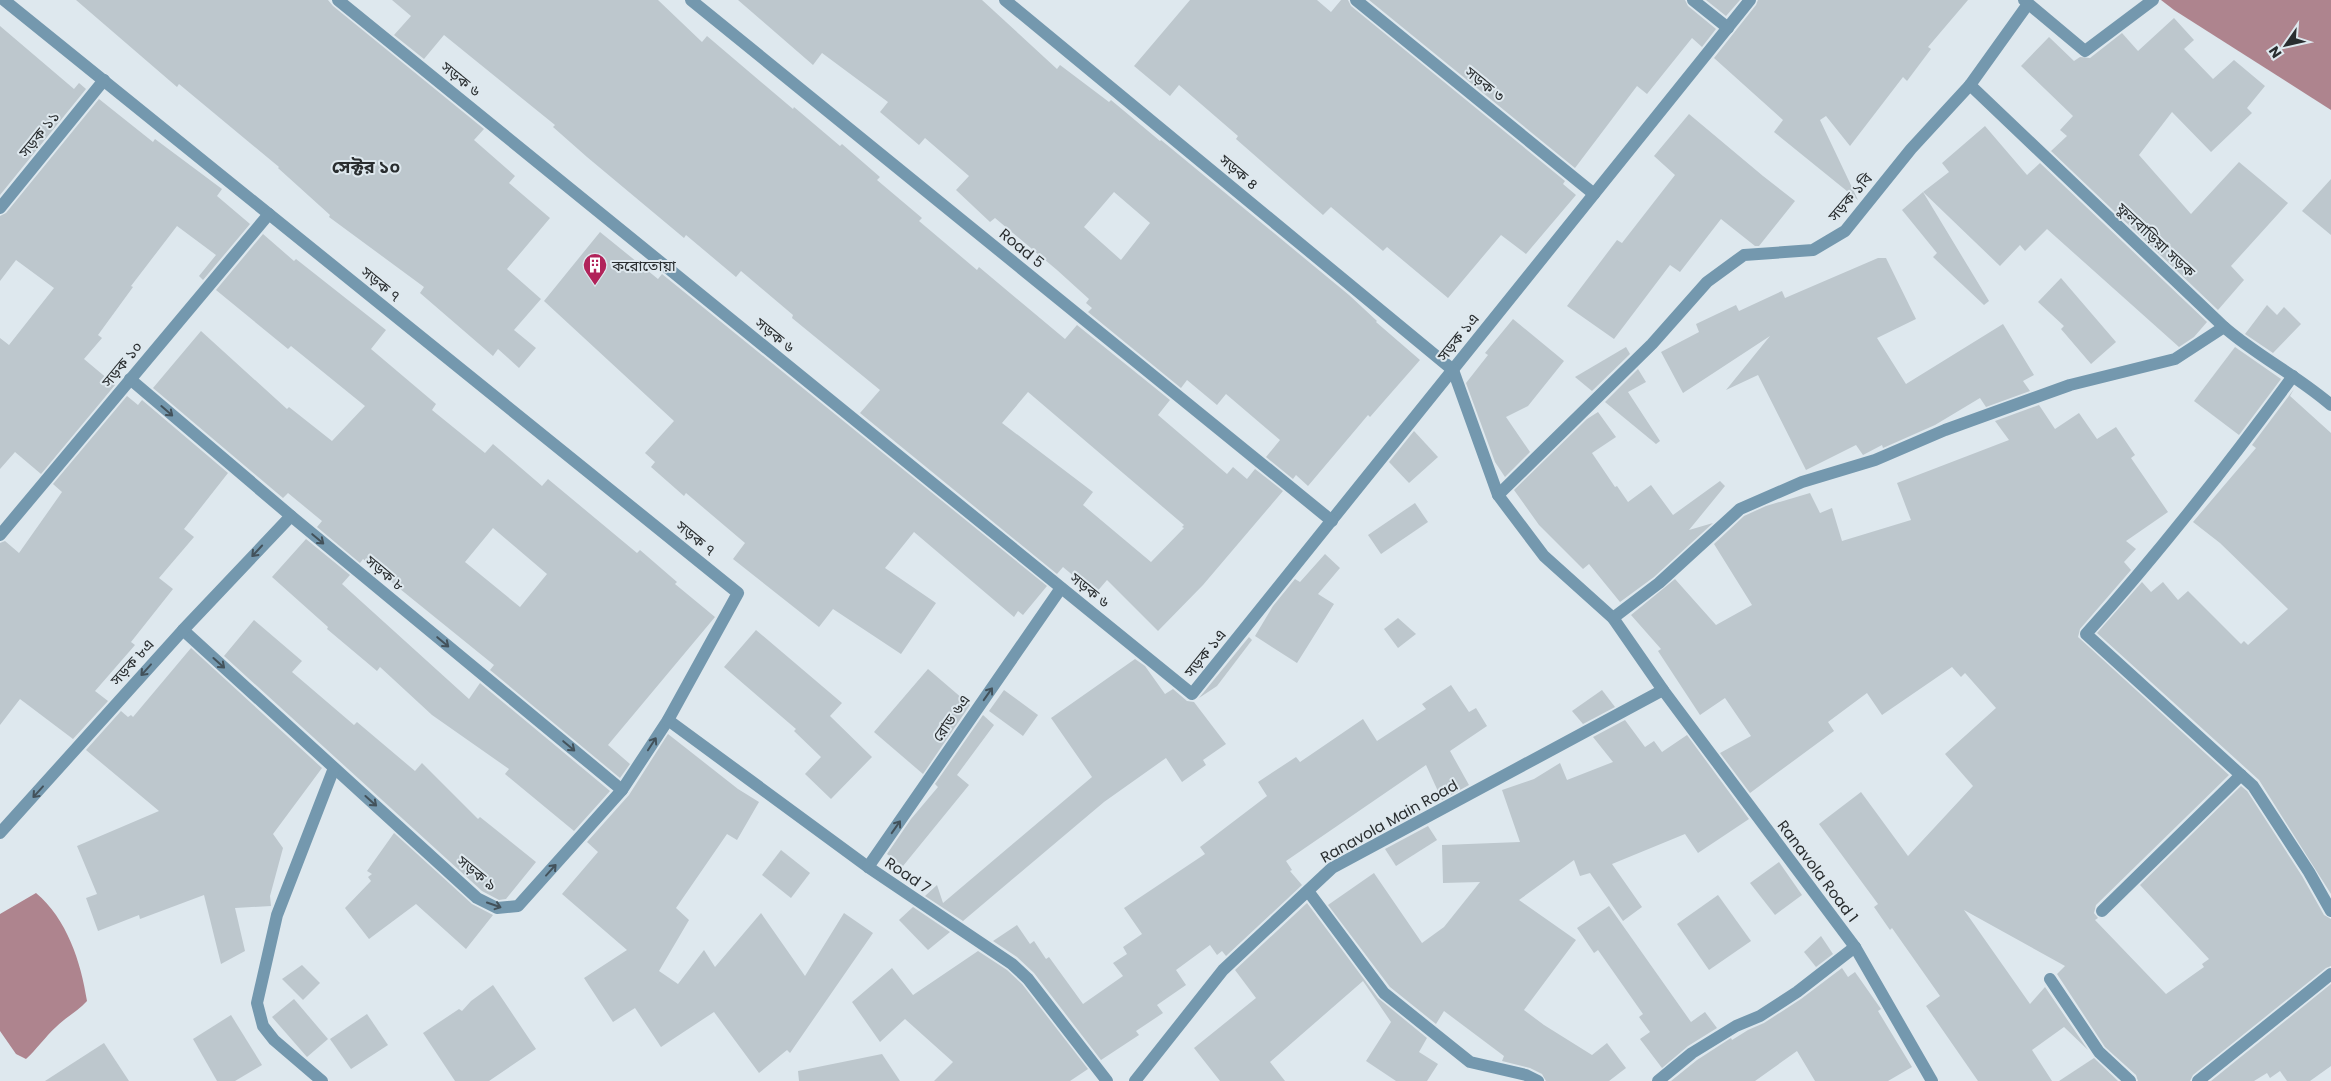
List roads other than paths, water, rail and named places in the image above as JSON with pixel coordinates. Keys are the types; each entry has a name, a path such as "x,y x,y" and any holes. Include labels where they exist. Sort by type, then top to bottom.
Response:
{"street":[{"name":"সড়ক ৭","path":"4,0 738,593"},
{"name":"সড়ক ৬","path":"338,0 1192,694"},
{"name":"Road 5","path":"691,0 1332,521"},
{"name":"সড়ক ৪","path":"1005,0 1453,370"},
{"name":"সড়ক ৩","path":"1356,0 1594,194"},
{"path":"1692,0 1728,28"},
{"name":"সড়ক ১এ","path":"1192,694 1750,0"},
{"path":"2026,2 2085,51 2152,0"},
{"name":"সড়ক ১বি","path":"1498,495 1652,344 1707,282 1744,255 1813,250 1845,231 1911,149 1970,85 2026,2"},
{"name":"সড়ক ১১","path":"0,208 104,80"},
{"name":"ফুলবাড়িয়া সড়ক","path":"1970,85 2224,327 2331,405"},
{"name":"সড়ক ১০","path":"0,535 269,214"},
{"path":"1613,618 1659,583 1740,509 1802,482 1875,460 1945,430 2070,385 2175,359 2224,327"},
{"name":"Ranavola Road 1","path":"1453,370 1498,495 1544,556 1613,618 1663,690 1855,948 1932,1081"},
{"path":"2293,376 2237,453 2149,564 2086,634 2253,786 2309,872 2331,911"},
{"name":"সড়ক ৮","path":"130,379 290,516 622,790"},
{"name":"সড়ক ৮এ","path":"0,833 183,630 290,516"},
{"name":"রোড ৬এ","path":"868,868 1061,588"},
{"name":"সড়ক ৯","path":"183,630 478,898 497,908 518,906 622,790 668,720 738,593"},
{"name":"Ranavola Main Road","path":"1135,1081 1223,970 1332,868 1663,690"},
{"name":"Road 7","path":"668,720 868,868 1018,969 1028,979 1107,1081"},
{"path":"322,1081 274,1040 263,1026 257,1003 277,915 334,768"},
{"path":"2102,911 2241,775"},
{"path":"1308,891 1384,993 1470,1062 1526,1075 1538,1081"},
{"path":"1658,1081 1692,1053 1736,1026 1760,1016 1797,992 1855,948"},
{"path":"2198,1081 2331,974"},
{"path":"2050,979 2099,1052 2130,1081"}],"place":[{"name":"করোতোয়া","path":"595,286"}],"district":[{"name":"সেক্টর ১০","path":"366,166"}]}
